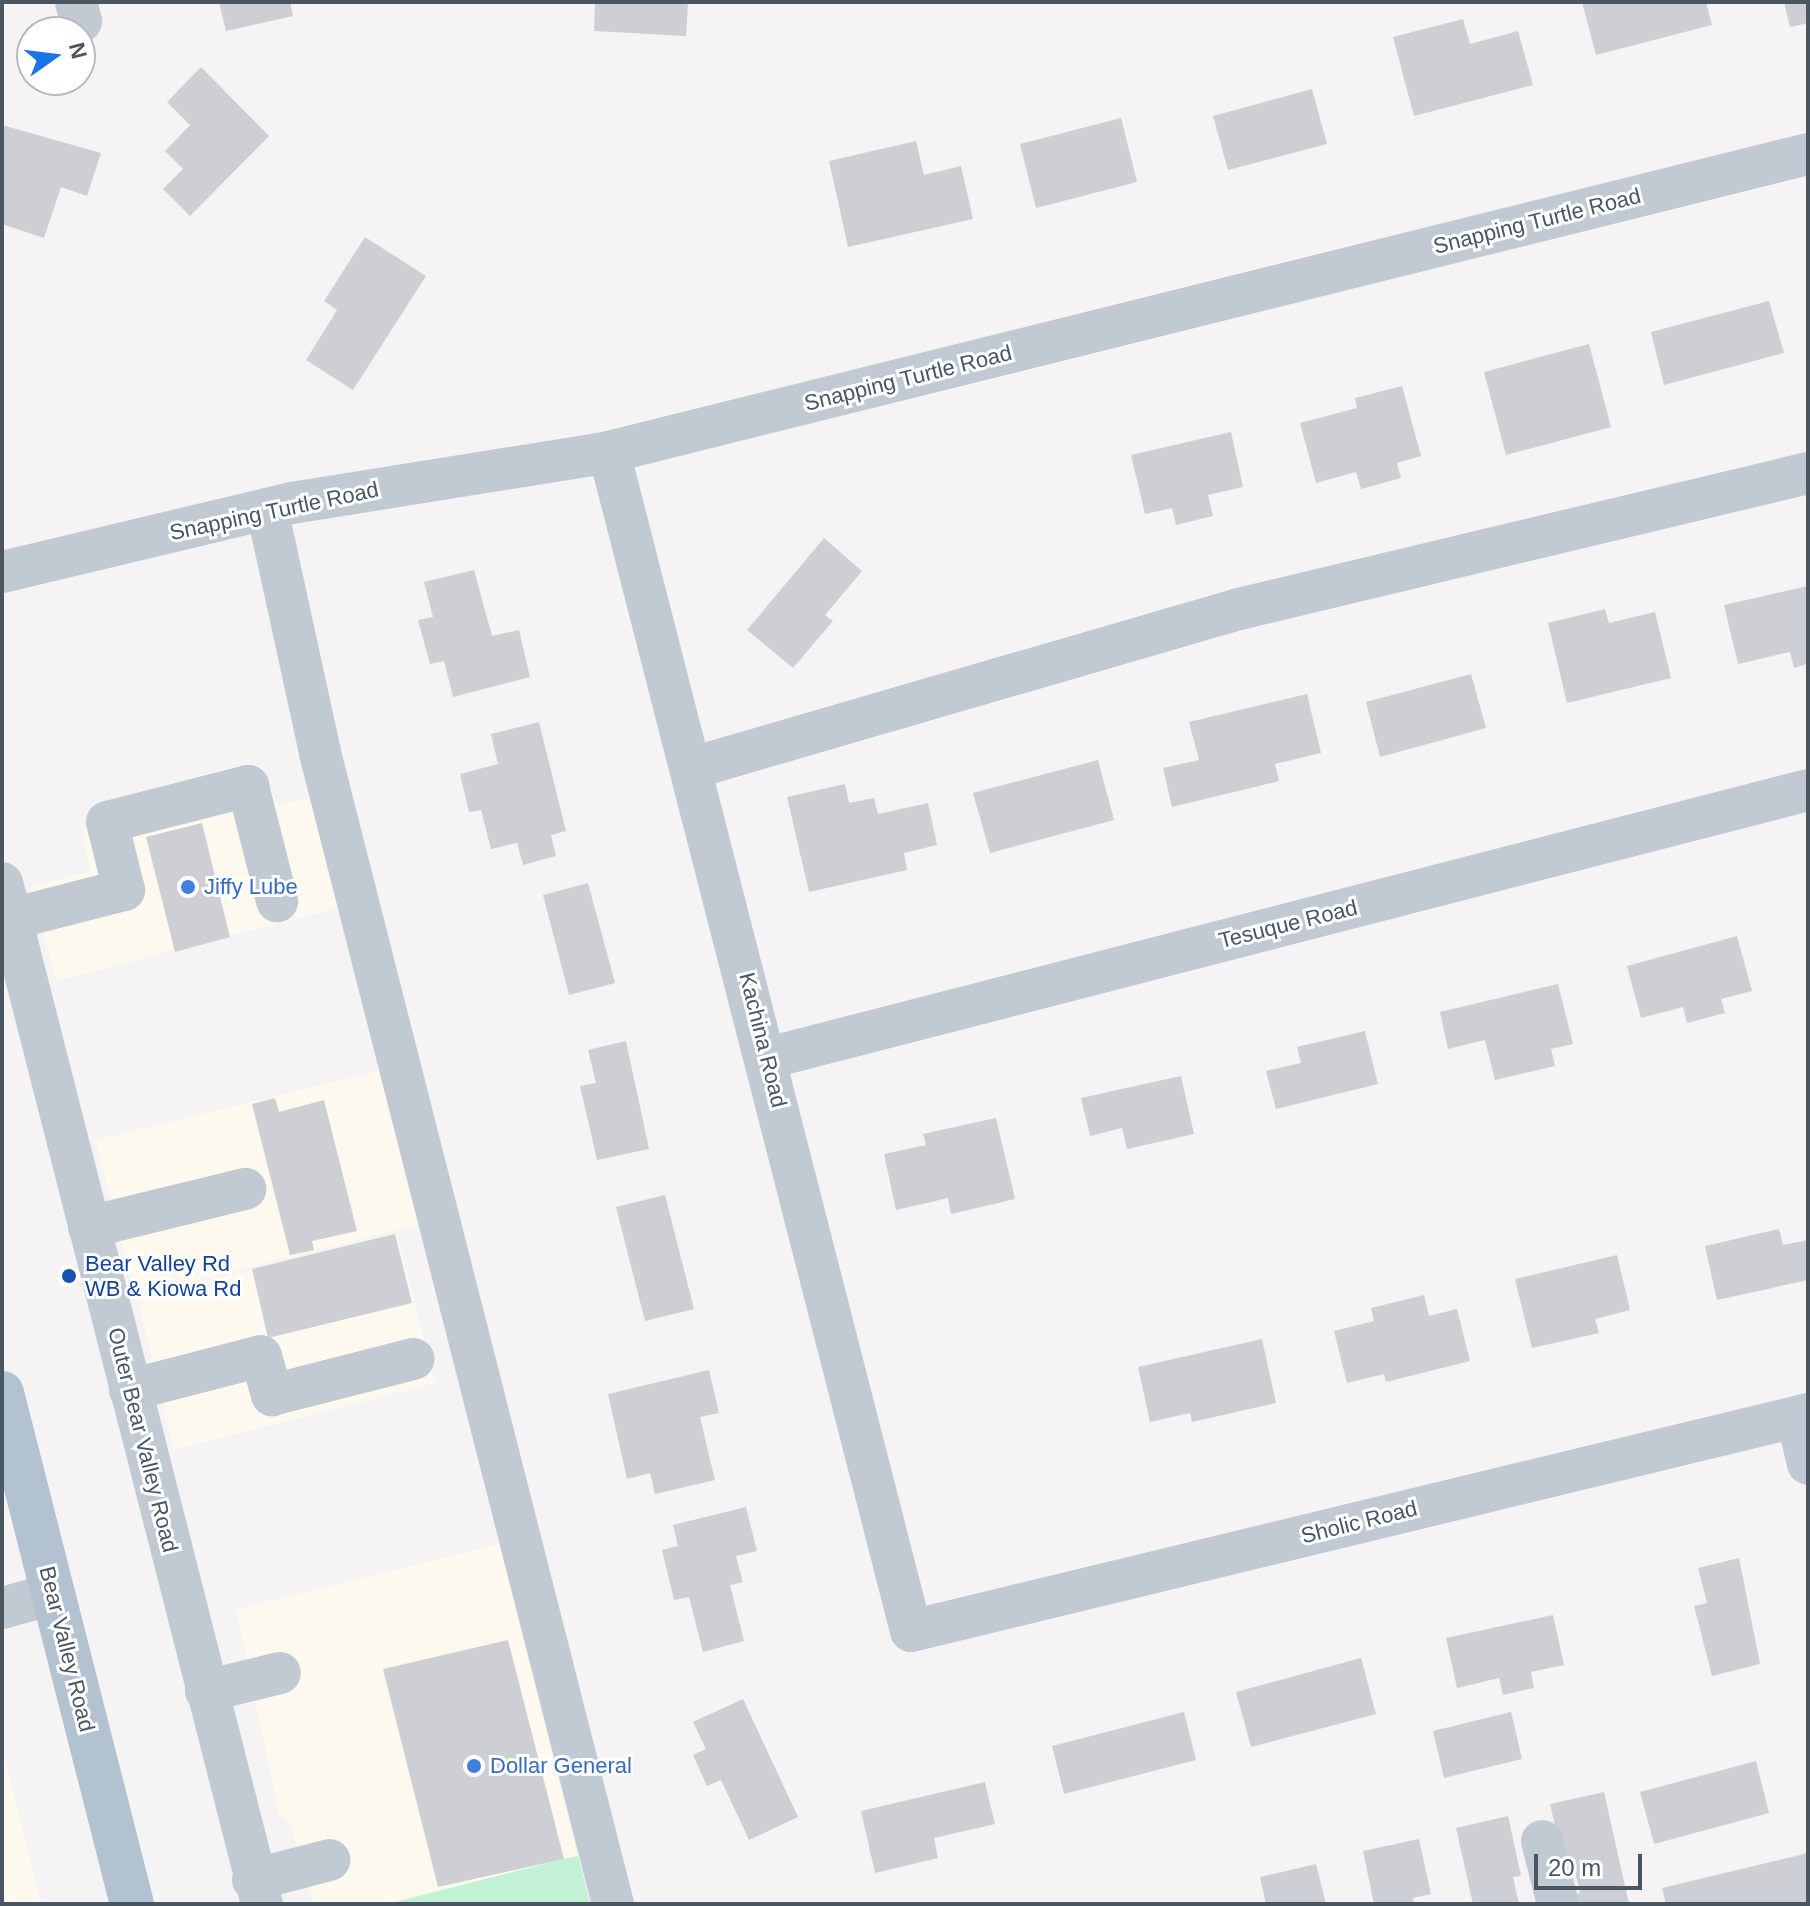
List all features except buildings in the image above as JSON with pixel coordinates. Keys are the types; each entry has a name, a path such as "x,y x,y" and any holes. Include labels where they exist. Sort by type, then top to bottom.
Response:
{"main road":[{"name":"Bear Valley Road","path":"2,1393 132,1904"}],"street":[{"name":"Snapping Turtle Road","path":"2,572 267,509 609,452 1808,154"},
{"name":"Kachina Road","path":"609,452 768,1058 911,1631"},
{"path":"692,768 1239,609 1808,473"},
{"path":"267,509 320,753 613,1904"},
{"path":"7,901 124,890 107,822 248,786 277,901"},
{"name":"Tesuque Road","path":"768,1058 1808,790"},
{"name":"Outer Bear Valley Road","path":"7,901 258,1892"},
{"path":"89,1227 245,1189"},
{"path":"130,1390 261,1356 272,1395 413,1359"},
{"path":"1802,1415 1808,1464"},
{"name":"Sholic Road","path":"911,1631 1802,1415"},
{"path":"2,1608 53,1594"},
{"path":"206,1691 280,1673"},
{"path":"1542,1841 1558,1904"},
{"path":"258,1892 329,1860"}],"shaded area":[{"path":"238,766 267,780 278,806 313,796 342,907 56,981 30,887 91,871 83,841 89,811 115,798"},
{"path":"383,1070 423,1224 135,1296 95,1140"},
{"path":"397,1234 435,1383 174,1450 137,1298"},
{"path":"499,1544 578,1856 386,1904 314,1904 289,1821 279,1815 236,1609"},
{"path":"2,1746 42,1904 2,1904"}],"green space":[{"path":"578,1856 590,1904 387,1904 564,1859"}],"place":[{"name":"Jiffy Lube","path":"188,887"},
{"name":"Bear Valley Rd WB & Kiowa Rd","path":"69,1276"},
{"name":"Dollar General","path":"474,1766"}]}
